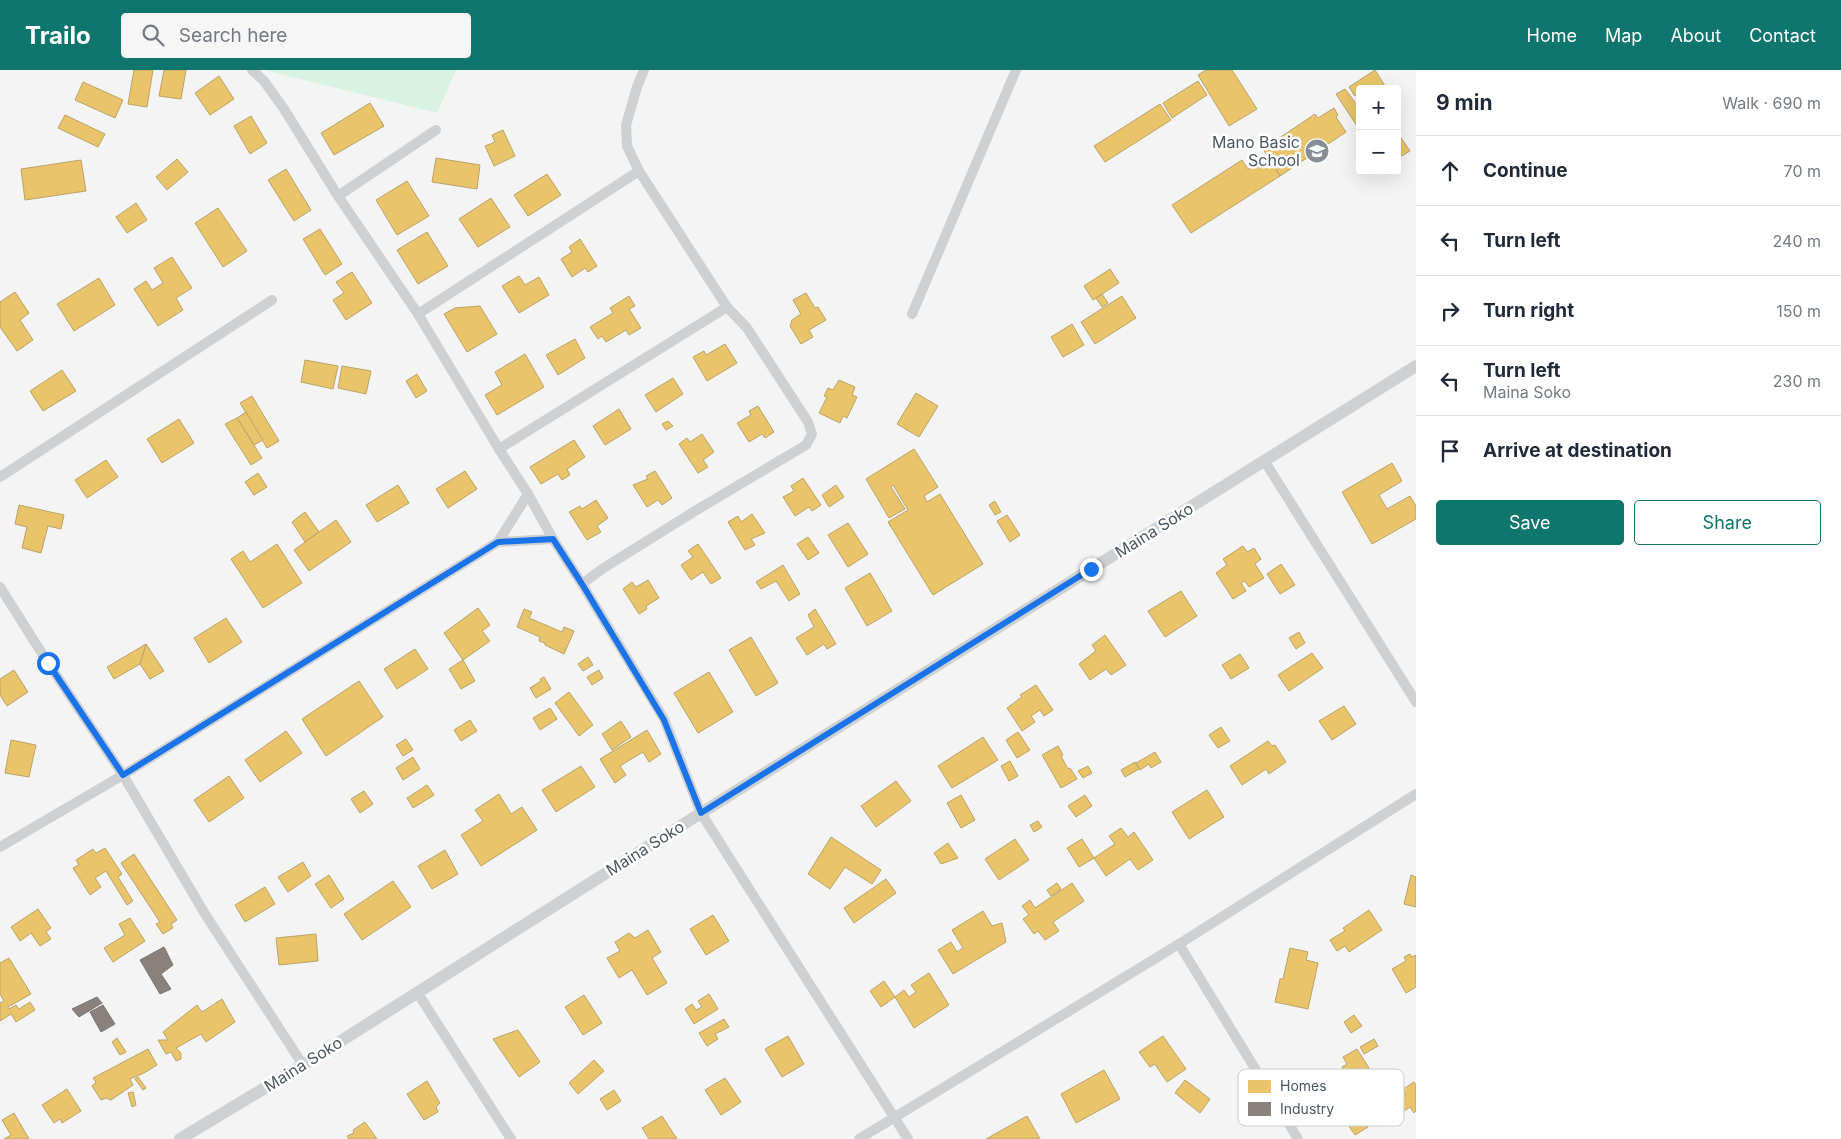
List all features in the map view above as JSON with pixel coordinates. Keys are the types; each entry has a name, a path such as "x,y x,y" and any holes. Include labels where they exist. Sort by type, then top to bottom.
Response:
{"street":[{"path":"252,70 264,81 284,110 338,196 418,314 498,449 528,494 553,539 664,720 701,813 908,1139"},
{"path":"582,584 602,569 695,511 806,445 812,434 808,422 747,328 727,307 639,171 627,146 626,124 644,70"},
{"path":"912,314 1016,70"},
{"path":"338,196 436,130"},
{"path":"418,314 639,171"},
{"path":"0,477 272,300"},
{"path":"498,449 727,307"},
{"name":"Maina Soko","path":"180,1139 303,1064 1416,366"},
{"path":"1265,462 1416,702"},
{"path":"0,847 123,775 498,542 528,494"},
{"path":"498,542 553,539"},
{"path":"0,587 123,775 205,914 303,1064"},
{"path":"858,1139 1179,944 1416,794"},
{"path":"1179,944 1255,1069"},
{"path":"417,992 511,1139"},
{"path":"1290,1126 1298,1139"}],"green space":[{"path":"264,70 456,70 437,113"}],"building: Homes":[{"path":"134,70 153,70 147,107 128,104"},
{"path":"164,70 186,70 181,99 159,96"},
{"path":"1206,70 1232,70 1257,109 1229,126 1198,75"},
{"path":"1375,70 1384,85 1356,85 1355,96 1349,87"},
{"path":"219,76 234,99 210,115 195,93"},
{"path":"1198,81 1207,95 1172,118 1163,103"},
{"path":"83,82 123,100 115,118 75,100"},
{"path":"1345,89 1356,104 1356,124 1336,94"},
{"path":"370,103 384,126 334,155 321,133"},
{"path":"1160,104 1171,120 1105,162 1094,146"},
{"path":"1334,108 1338,115 1336,117 1346,132 1280,176 1263,149 1315,114 1318,118"},
{"path":"65,115 105,134 98,147 58,128"},
{"path":"251,116 267,143 250,154 234,126"},
{"path":"503,130 515,156 494,166 485,146 495,142 492,135"},
{"path":"1401,138 1410,151 1401,156"},
{"path":"1267,156 1280,176 1191,233 1172,205 1242,160 1248,169"},
{"path":"436,158 480,165 477,189 432,182"},
{"path":"177,159 188,172 167,190 156,177"},
{"path":"81,160 86,191 25,200 21,169"},
{"path":"286,169 311,210 294,221 268,180"},
{"path":"547,174 561,195 528,216 514,195"},
{"path":"407,181 429,216 397,235 376,200"},
{"path":"491,198 510,227 478,247 459,219"},
{"path":"136,203 147,220 127,233 116,217"},
{"path":"218,208 247,251 223,267 195,223"},
{"path":"320,229 342,264 325,275 303,239"},
{"path":"427,232 448,266 418,284 397,250"},
{"path":"580,239 597,266 588,272 585,268 572,277 561,259 572,252 569,247"},
{"path":"172,257 192,288 176,298 183,310 158,326 134,289 146,281 152,290 163,283 154,268"},
{"path":"1110,269 1119,283 1093,300 1084,286"},
{"path":"352,272 372,303 346,320 333,300 344,293 336,282"},
{"path":"519,276 525,285 539,277 549,295 519,313 502,286"},
{"path":"99,278 115,305 74,331 57,304"},
{"path":"15,292 29,313 20,320 33,340 17,351 0,327 0,302"},
{"path":"806,293 815,308 818,307 826,320 809,330 813,337 801,344 790,326 792,320 801,314 793,300"},
{"path":"1102,294 1108,303 1102,307 1096,298"},
{"path":"629,296 635,306 629,309 641,328 629,335 626,330 606,342 602,336 598,339 590,327 613,313 610,308"},
{"path":"1122,296 1136,318 1095,344 1081,322"},
{"path":"480,306 497,334 467,352 444,314 455,308"},
{"path":"1072,324 1084,345 1063,357 1051,337"},
{"path":"575,339 585,358 558,375 546,355"},
{"path":"725,344 737,363 707,381 693,357 704,351 706,355"},
{"path":"525,354 544,387 497,415 485,395 502,385 495,372"},
{"path":"305,360 338,366 333,389 301,382"},
{"path":"342,366 371,371 366,394 338,388"},
{"path":"62,370 76,391 43,411 30,391"},
{"path":"417,374 427,391 416,398 406,381"},
{"path":"673,378 683,394 656,412 645,395"},
{"path":"839,380 855,387 852,395 857,397 847,418 843,416 840,423 819,413 827,397 824,396 828,388 833,390"},
{"path":"916,393 938,406 919,437 897,424"},
{"path":"252,396 279,441 267,448 240,403"},
{"path":"758,406 774,432 765,438 762,434 749,442 737,423 751,415 749,411"},
{"path":"619,409 631,429 605,445 593,426"},
{"path":"246,412 263,440 254,445 237,418"},
{"path":"237,418 262,458 251,465 225,424"},
{"path":"179,419 194,443 162,463 147,439"},
{"path":"668,421 673,426 666,430 662,424"},
{"path":"702,434 714,452 703,460 708,467 698,473 679,444 687,438 690,442"},
{"path":"574,440 585,457 567,469 570,475 562,480 558,474 541,484 530,467"},
{"path":"914,449 938,487 924,496 927,502 940,494 983,564 933,595 888,522 908,510 893,485 891,487 905,509 889,518 866,479"},
{"path":"106,460 118,477 87,498 75,480"},
{"path":"1392,463 1402,481 1379,495 1387,509 1410,496 1416,506 1416,519 1372,544 1342,492"},
{"path":"465,471 477,489 448,508 436,489"},
{"path":"655,471 672,498 662,505 658,500 647,507 633,485 648,479 646,476"},
{"path":"258,473 267,487 254,495 245,482"},
{"path":"803,478 821,505 812,511 809,507 795,516 783,497 794,491 791,486"},
{"path":"398,485 409,503 377,522 366,505"},
{"path":"836,485 844,497 829,507 822,495"},
{"path":"596,500 608,518 597,526 601,532 587,540 569,512 580,506 582,509"},
{"path":"995,501 1001,512 995,515 989,505"},
{"path":"19,505 64,515 61,529 48,526 41,553 22,548 27,527 15,524"},
{"path":"305,512 319,532 305,542 292,522"},
{"path":"752,514 765,533 751,539 755,545 745,550 728,522 738,516 741,522"},
{"path":"1007,515 1020,535 1010,542 997,521"},
{"path":"336,520 351,542 309,571 294,550"},
{"path":"848,523 868,554 848,567 828,535"},
{"path":"808,537 819,553 808,560 797,544"},
{"path":"277,544 302,583 263,608 231,559 243,551 250,562"},
{"path":"698,544 721,578 711,584 703,572 691,580 681,565 693,557 688,551"},
{"path":"1243,546 1247,552 1254,548 1261,559 1255,564 1264,578 1249,587 1245,581 1241,583 1246,591 1233,599 1216,573 1227,565 1223,559"},
{"path":"1281,564 1295,585 1280,594 1267,574"},
{"path":"783,565 800,594 789,601 776,581 761,589 756,582"},
{"path":"870,573 892,611 867,626 845,588"},
{"path":"648,580 659,598 646,606 647,609 639,614 623,589 632,582 636,587"},
{"path":"1181,591 1197,616 1165,637 1148,611"},
{"path":"478,608 490,625 482,631 490,641 463,660 444,633"},
{"path":"524,609 532,612 529,618 562,632 564,627 574,631 564,654 539,641 540,637 517,627"},
{"path":"815,609 836,644 827,649 824,644 807,655 796,638 814,627 808,615"},
{"path":"226,618 242,642 209,663 194,638"},
{"path":"1299,632 1305,643 1296,649 1289,638"},
{"path":"1105,635 1126,665 1111,675 1106,669 1090,680 1079,664 1096,651 1092,645"},
{"path":"751,637 778,683 756,696 729,650"},
{"path":"146,644 164,671 150,679 140,664"},
{"path":"146,644 140,664 114,679 107,667"},
{"path":"415,649 428,669 397,689 384,669"},
{"path":"1312,653 1323,668 1289,691 1278,675"},
{"path":"1240,654 1249,668 1231,679 1222,665"},
{"path":"588,657 593,665 583,671 578,664"},
{"path":"463,660 475,681 461,689 449,669"},
{"path":"14,670 28,692 7,706 0,695 0,679"},
{"path":"599,670 603,678 592,685 587,677"},
{"path":"709,672 733,712 698,733 674,693"},
{"path":"544,677 551,689 536,698 530,688"},
{"path":"359,681 383,717 326,756 302,719"},
{"path":"1036,685 1053,710 1044,716 1040,710 1031,716 1035,722 1022,731 1007,708 1022,697 1020,695"},
{"path":"569,692 593,725 579,736 555,703"},
{"path":"1344,706 1356,724 1332,740 1319,721"},
{"path":"550,708 557,719 540,730 533,718"},
{"path":"470,720 477,731 461,741 454,730"},
{"path":"621,721 631,737 612,750 602,734"},
{"path":"1221,727 1230,741 1218,748 1209,735"},
{"path":"647,730 661,754 649,762 643,752 620,766 626,775 615,783 600,759"},
{"path":"286,731 302,753 260,782 245,760"},
{"path":"1018,732 1030,750 1017,758 1006,740"},
{"path":"983,737 998,760 952,788 938,766"},
{"path":"406,739 413,750 403,756 396,745"},
{"path":"11,740 36,745 29,777 5,773"},
{"path":"1268,741 1272,746 1275,745 1286,762 1269,774 1266,769 1242,785 1230,766"},
{"path":"1058,746 1068,769 1070,768 1077,779 1061,788 1042,755"},
{"path":"1155,752 1161,762 1151,768 1149,764 1140,770 1136,763"},
{"path":"413,757 420,769 403,780 396,768"},
{"path":"1010,761 1018,776 1009,781 1001,766"},
{"path":"1135,762 1139,769 1125,777 1121,770"},
{"path":"581,766 595,787 556,812 542,790"},
{"path":"1088,766 1092,773 1083,778 1078,771"},
{"path":"229,776 244,798 209,822 194,800"},
{"path":"896,781 911,801 876,827 861,806"},
{"path":"427,785 434,795 413,808 407,798"},
{"path":"1207,790 1224,817 1189,839 1172,812"},
{"path":"364,791 373,804 360,813 351,799"},
{"path":"499,794 511,814 522,807 537,830 481,866 461,835 483,821 475,810"},
{"path":"961,795 975,820 961,828 947,803"},
{"path":"1085,795 1092,806 1076,817 1068,806"},
{"path":"1038,821 1042,827 1034,832 1030,825"},
{"path":"1121,828 1128,837 1134,832 1153,860 1138,870 1130,859 1106,876 1094,858 1115,844 1109,836"},
{"path":"831,837 881,870 872,884 845,867 830,889 808,874"},
{"path":"1015,839 1029,860 999,880 985,859"},
{"path":"1082,839 1094,858 1079,867 1067,848"},
{"path":"948,843 958,858 941,864 934,853"},
{"path":"105,848 122,874 118,877 133,901 127,905 106,871 95,878 101,887 90,895 73,868 79,865 76,860 93,849 96,853"},
{"path":"445,850 458,874 432,889 418,866"},
{"path":"134,854 177,920 171,924 173,928 163,934 156,924 160,922 121,863"},
{"path":"303,862 311,876 288,892 278,877"},
{"path":"329,875 344,899 331,908 315,884"},
{"path":"1411,875 1416,877 1416,907 1404,904"},
{"path":"886,879 896,893 854,923 844,908"},
{"path":"393,881 411,907 362,940 344,914"},
{"path":"1057,883 1061,889 1051,896 1047,890"},
{"path":"1072,883 1084,901 1053,922 1059,931 1045,940 1038,931 1034,934 1023,919 1029,915 1022,906 1030,900 1035,908"},
{"path":"265,887 275,904 245,922 235,905"},
{"path":"38,909 51,928 46,932 51,939 40,946 31,933 20,941 11,927"},
{"path":"1369,910 1382,930 1349,952 1345,946 1337,951 1330,940 1345,931 1343,928"},
{"path":"983,911 992,926 1002,923 1006,942 953,974 938,950 951,942 957,952 963,948 952,930"},
{"path":"713,915 729,941 706,955 690,929"},
{"path":"130,918 145,941 113,962 104,948 125,935 119,924"},
{"path":"648,930 661,952 652,958 667,983 647,995 632,970 619,978 607,958 620,951 615,942 629,933 635,938"},
{"path":"316,934 318,961 279,965 276,938"},
{"path":"1290,948 1308,952 1306,960 1318,963 1308,1009 1275,1002 1280,979 1283,979"},
{"path":"1410,954 1412,957 1416,955 1416,987 1406,993 1392,969 1406,961 1404,957"},
{"path":"9,958 31,994 8,1007 9,1009 16,1005 19,1009 30,1002 35,1010 16,1022 11,1014 0,1021 0,1003 4,1001 0,994 0,963"},
{"path":"929,973 949,1005 914,1028 895,997 904,990 909,997 916,992 911,985"},
{"path":"884,981 895,997 881,1007 870,991"},
{"path":"709,994 718,1009 694,1024 685,1009 692,1004 696,1010 702,1007 698,1001"},
{"path":"584,995 602,1023 583,1035 565,1007"},
{"path":"222,999 235,1022 206,1042 201,1034 176,1048 181,1053 181,1059 176,1061 171,1052 166,1054 158,1040 168,1040 163,1032 197,1005 202,1012"},
{"path":"1354,1015 1362,1026 1351,1033 1344,1022"},
{"path":"724,1019 729,1027 715,1034 718,1039 707,1046 699,1033"},
{"path":"518,1030 540,1062 519,1077 493,1039"},
{"path":"788,1036 804,1064 782,1077 765,1049"},
{"path":"1163,1036 1186,1069 1167,1082 1155,1064 1150,1067 1139,1052"},
{"path":"117,1038 126,1052 120,1055 112,1042"},
{"path":"1374,1039 1378,1046 1364,1054 1360,1047"},
{"path":"148,1049 157,1065 130,1079 133,1085 111,1100 106,1098 101,1100 92,1086 96,1082 93,1078"},
{"path":"1357,1049 1369,1068 1343,1069 1342,1067 1347,1064 1343,1057"},
{"path":"594,1060 604,1071 578,1094 569,1083"},
{"path":"1104,1070 1120,1099 1076,1123 1061,1094"},
{"path":"138,1077 146,1088 143,1090 135,1079"},
{"path":"725,1078 741,1102 721,1115 705,1090"},
{"path":"1185,1080 1210,1099 1200,1113 1175,1093"},
{"path":"427,1081 440,1103 436,1107 438,1112 424,1120 407,1094"},
{"path":"1414,1082 1416,1085 1416,1111 1414,1113 1410,1107 1404,1111 1404,1096 1406,1095 1404,1089"},
{"path":"67,1089 81,1111 62,1123 60,1119 54,1123 42,1105"},
{"path":"614,1090 621,1101 607,1110 600,1099"},
{"path":"133,1092 136,1105 132,1107 128,1093"},
{"path":"14,1113 29,1139 4,1139 11,1135 2,1120"},
{"path":"662,1116 677,1139 649,1139 642,1128"},
{"path":"1027,1116 1040,1139 986,1139"},
{"path":"365,1122 377,1139 349,1139 347,1136 354,1133 353,1130"},
{"path":"1349,1126 1367,1126 1368,1127 1355,1135"}],"building: Industry":[{"path":"164,947 173,965 161,974 171,989 160,994 140,960"},
{"path":"97,997 102,1003 79,1017 72,1009"},
{"path":"103,1005 115,1024 101,1032 90,1012"}],"place":[{"name":"Mano Basic School","path":"1317,151"}],"route":[{"path":"48,663 123,775 498,542 553,539 664,720 701,813 1091,569"}]}
